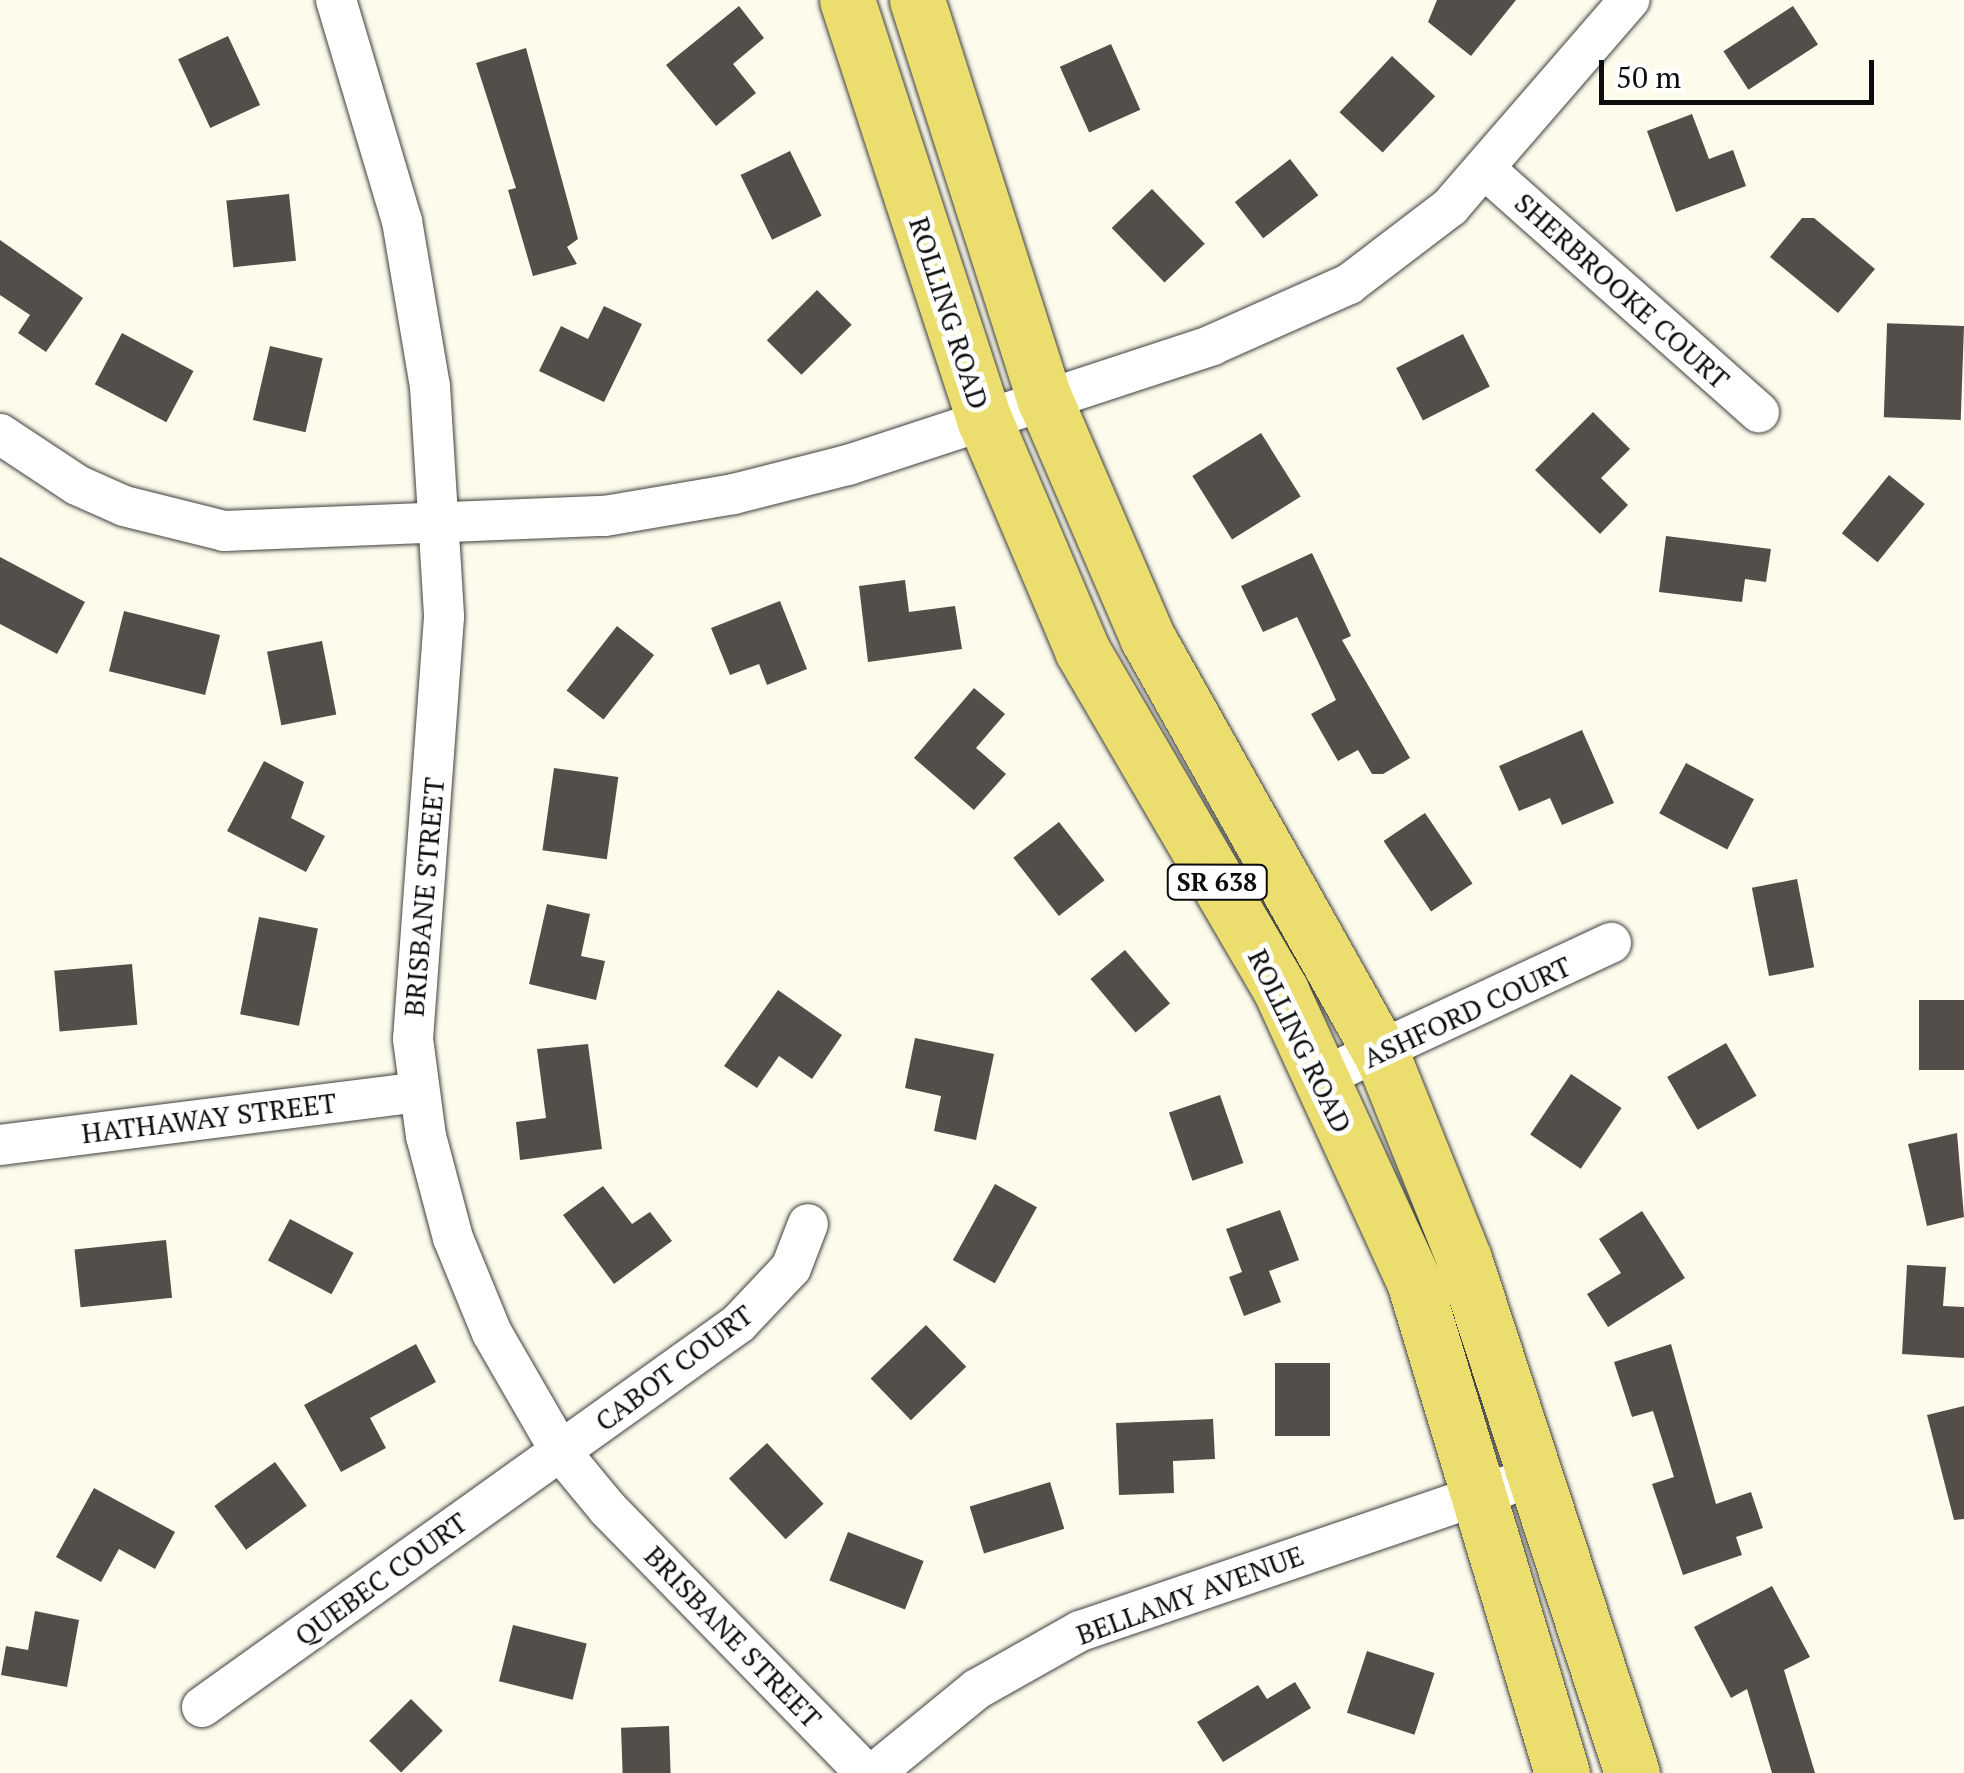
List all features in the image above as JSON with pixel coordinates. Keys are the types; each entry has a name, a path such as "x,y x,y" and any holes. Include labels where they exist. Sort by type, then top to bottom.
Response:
{"main road":[{"name":"ROLLING ROAD","path":"847,0 984,421 1082,650 1280,992 1414,1281 1474,1494 1562,1773"},
{"name":"ROLLING ROAD","path":"917,0 1045,400 1147,637 1382,1055 1464,1259 1632,1773"}],"street":[{"name":"BRISBANE STREET","path":"336,0 402,221 430,386 443,526 440,727 414,967 418,1092 471,1286 560,1452 608,1509 870,1773"},
{"path":"0,434 77,485 173,522 288,532 605,516 734,494 984,421 1309,306 1422,232 1486,170 1628,0"},
{"name":"SHERBROOKE COURT","path":"1486,170 1759,412"},
{"name":"ASHFORD COURT","path":"1321,1078 1382,1055 1611,944"},
{"name":"HATHAWAY STREET","path":"0,1145 418,1092"},
{"name":"CABOT COURT","path":"560,1452 738,1324 791,1268 808,1224"},
{"name":"QUEBEC COURT","path":"202,1707 560,1452"},
{"name":"BELLAMY AVENUE","path":"870,1773 977,1689 1080,1632 1474,1494 1538,1476"}],"building":[{"path":"1437,0 1516,0 1471,56 1428,22"},
{"path":"739,6 764,38 733,64 756,93 716,126 666,65"},
{"path":"1793,6 1818,45 1748,90 1723,51"},
{"path":"228,36 260,105 210,128 178,59"},
{"path":"1111,44 1140,110 1089,133 1060,67"},
{"path":"526,48 578,239 567,247 577,264 533,276 508,190 516,188 476,63"},
{"path":"1392,56 1435,96 1383,153 1339,112"},
{"path":"1692,114 1709,159 1733,150 1746,186 1676,212 1647,131"},
{"path":"790,151 822,216 772,240 741,175"},
{"path":"1290,159 1318,195 1263,238 1235,202"},
{"path":"1152,189 1205,244 1165,283 1112,228"},
{"path":"289,194 296,261 233,267 226,201"},
{"path":"1802,218 1814,218 1875,269 1838,313 1770,257"},
{"path":"0,240 83,298 46,352 18,333 30,315 0,295"},
{"path":"817,290 852,325 801,375 767,340"},
{"path":"604,306 642,324 604,402 539,371 561,326 588,339"},
{"path":"1887,323 1964,326 1961,420 1884,417"},
{"path":"122,333 194,371 166,422 95,384"},
{"path":"1463,334 1490,387 1423,421 1396,368"},
{"path":"270,346 323,358 306,432 253,420"},
{"path":"1593,412 1630,449 1601,478 1628,505 1600,534 1535,470"},
{"path":"1261,433 1301,497 1232,540 1192,476"},
{"path":"1889,475 1925,504 1878,562 1842,533"},
{"path":"1666,536 1771,549 1766,582 1745,579 1742,602 1659,592"},
{"path":"1312,553 1351,636 1342,640 1410,758 1383,774 1372,774 1358,750 1338,761 1311,714 1336,700 1297,617 1263,632 1241,586"},
{"path":"0,557 85,602 57,654 0,624"},
{"path":"905,580 909,612 955,606 962,649 868,662 859,586"},
{"path":"780,601 807,669 767,685 759,664 730,675 711,628"},
{"path":"124,611 220,635 205,695 109,671"},
{"path":"617,626 654,655 604,720 567,691"},
{"path":"322,641 336,715 281,725 267,652"},
{"path":"974,688 1005,714 976,748 1006,774 974,810 914,758"},
{"path":"1582,730 1614,803 1562,825 1550,798 1519,811 1499,766"},
{"path":"264,761 304,782 291,818 325,836 306,872 227,831"},
{"path":"1686,763 1754,799 1727,849 1659,813"},
{"path":"554,768 618,777 607,859 542,850"},
{"path":"1425,813 1473,883 1431,911 1384,841"},
{"path":"1059,822 1105,880 1059,916 1013,858"},
{"path":"1797,879 1814,967 1769,976 1752,888"},
{"path":"547,904 590,914 581,956 605,961 596,1000 529,984"},
{"path":"259,917 318,928 299,1026 240,1014"},
{"path":"1125,950 1170,1004 1136,1033 1091,979"},
{"path":"132,964 137,1025 60,1032 54,971"},
{"path":"778,990 842,1035 812,1079 779,1056 757,1088 724,1066"},
{"path":"1919,1000 1964,1000 1964,1070 1919,1070"},
{"path":"915,1038 994,1054 976,1140 934,1131 941,1096 905,1088"},
{"path":"1726,1043 1756,1096 1698,1130 1667,1077"},
{"path":"588,1044 602,1149 520,1160 516,1122 546,1118 537,1049"},
{"path":"1571,1074 1622,1108 1581,1169 1530,1135"},
{"path":"1220,1095 1243,1163 1192,1181 1169,1113"},
{"path":"1957,1133 1964,1217 1927,1226 1908,1144"},
{"path":"995,1184 1037,1207 995,1283 953,1260"},
{"path":"603,1186 632,1224 650,1212 672,1241 614,1284 563,1215"},
{"path":"1280,1210 1299,1260 1269,1271 1281,1302 1244,1316 1229,1277 1242,1272 1226,1229"},
{"path":"1642,1211 1685,1278 1608,1327 1587,1294 1621,1273 1599,1239"},
{"path":"290,1219 354,1253 332,1294 268,1260"},
{"path":"166,1240 172,1298 81,1307 75,1250"},
{"path":"1907,1265 1946,1267 1943,1306 1964,1307 1964,1358 1902,1354"},
{"path":"926,1325 966,1367 911,1420 871,1378"},
{"path":"416,1344 436,1382 370,1418 386,1448 341,1472 304,1405"},
{"path":"1671,1344 1716,1504 1751,1492 1763,1528 1736,1537 1742,1555 1683,1575 1652,1484 1674,1477 1653,1411 1632,1417 1614,1362"},
{"path":"1275,1363 1330,1363 1330,1436 1275,1436"},
{"path":"1964,1406 1964,1519 1954,1520 1927,1415"},
{"path":"1213,1419 1215,1459 1173,1461 1174,1493 1119,1495 1116,1423"},
{"path":"767,1443 824,1504 786,1539 729,1478"},
{"path":"275,1462 307,1506 246,1550 214,1506"},
{"path":"1050,1482 1064,1529 984,1553 970,1507"},
{"path":"94,1488 175,1532 155,1569 119,1549 101,1582 56,1557"},
{"path":"848,1532 924,1561 905,1610 829,1581"},
{"path":"1772,1586 1810,1657 1784,1670 1815,1773 1772,1773 1747,1689 1731,1698 1694,1627"},
{"path":"35,1611 79,1620 67,1687 1,1675 6,1646 28,1650"},
{"path":"513,1625 587,1643 573,1700 499,1681"},
{"path":"1367,1651 1435,1673 1414,1735 1347,1713"},
{"path":"1295,1682 1311,1708 1223,1762 1197,1722 1258,1685 1267,1699"},
{"path":"411,1699 443,1731 401,1773 369,1741"},
{"path":"669,1726 671,1773 623,1773 621,1728"}]}
